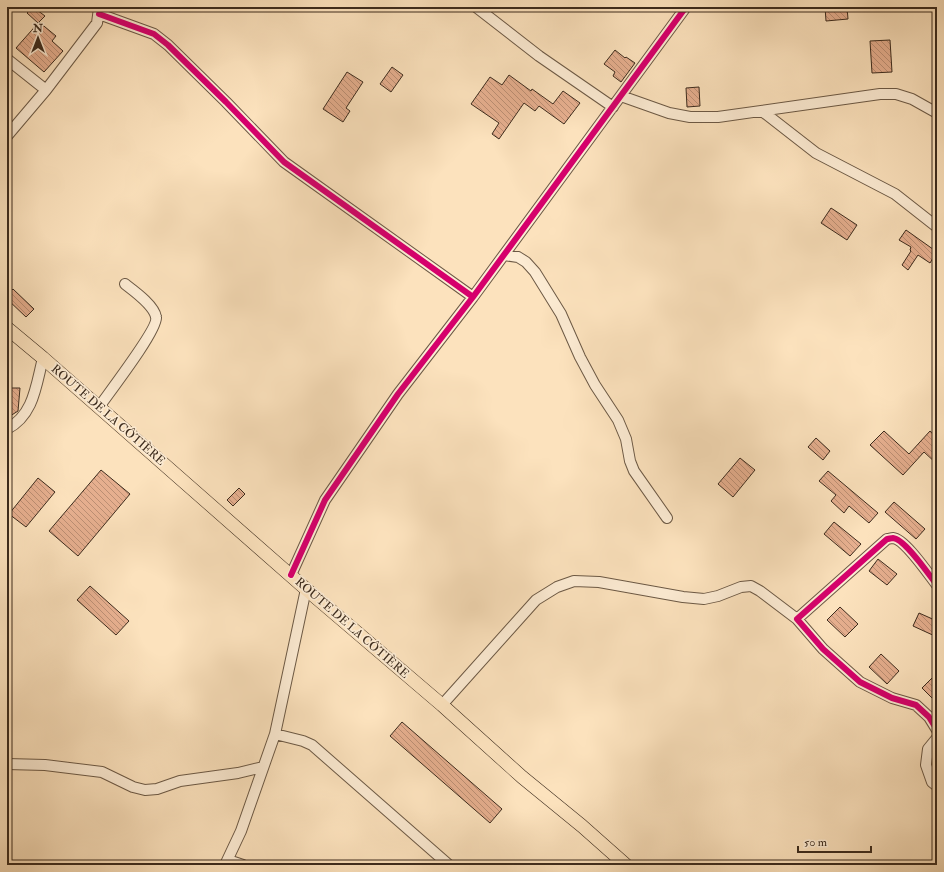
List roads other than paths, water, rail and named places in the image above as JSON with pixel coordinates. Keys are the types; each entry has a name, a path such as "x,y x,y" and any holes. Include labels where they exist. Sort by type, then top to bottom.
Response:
{"main road":[{"name":"ROUTE DE LA CÔTIÈRE","path":"7,328 306,589 442,705 522,777 582,826 626,865"}],"street":[{"path":"476,7 540,56 613,107"},
{"path":"291,575 325,500 398,394 473,297 686,7"},
{"path":"7,136 46,90 97,23 99,10 154,34 168,45 220,96 284,162 473,297"},
{"path":"7,60 46,90"},
{"path":"621,96 669,113 690,117 718,117 880,94 896,94 912,99 937,113"},
{"path":"762,111 816,153 895,194 937,227"},
{"path":"504,255 518,257 526,262 535,272 558,308 587,371 618,420 626,439 630,461 634,472 667,518"},
{"path":"99,407 145,342 156,322 156,316 145,300 125,284"},
{"path":"7,429 22,418 29,408 35,392 43,358"},
{"path":"797,619 887,539 894,538 901,541 937,585"},
{"path":"442,705 536,600 556,587 574,581 599,582 683,597 704,599 718,596 741,587 751,586 760,590 797,619 823,649 860,682 892,698 916,705 929,716 937,730"},
{"path":"243,865 226,862 241,831 275,734 306,589"},
{"path":"275,734 303,741 312,745 449,865"},
{"path":"937,738 928,749 926,765 932,782 937,786"},
{"path":"7,764 45,765 102,772 133,787 145,790 157,789 180,781 263,767"}]}
